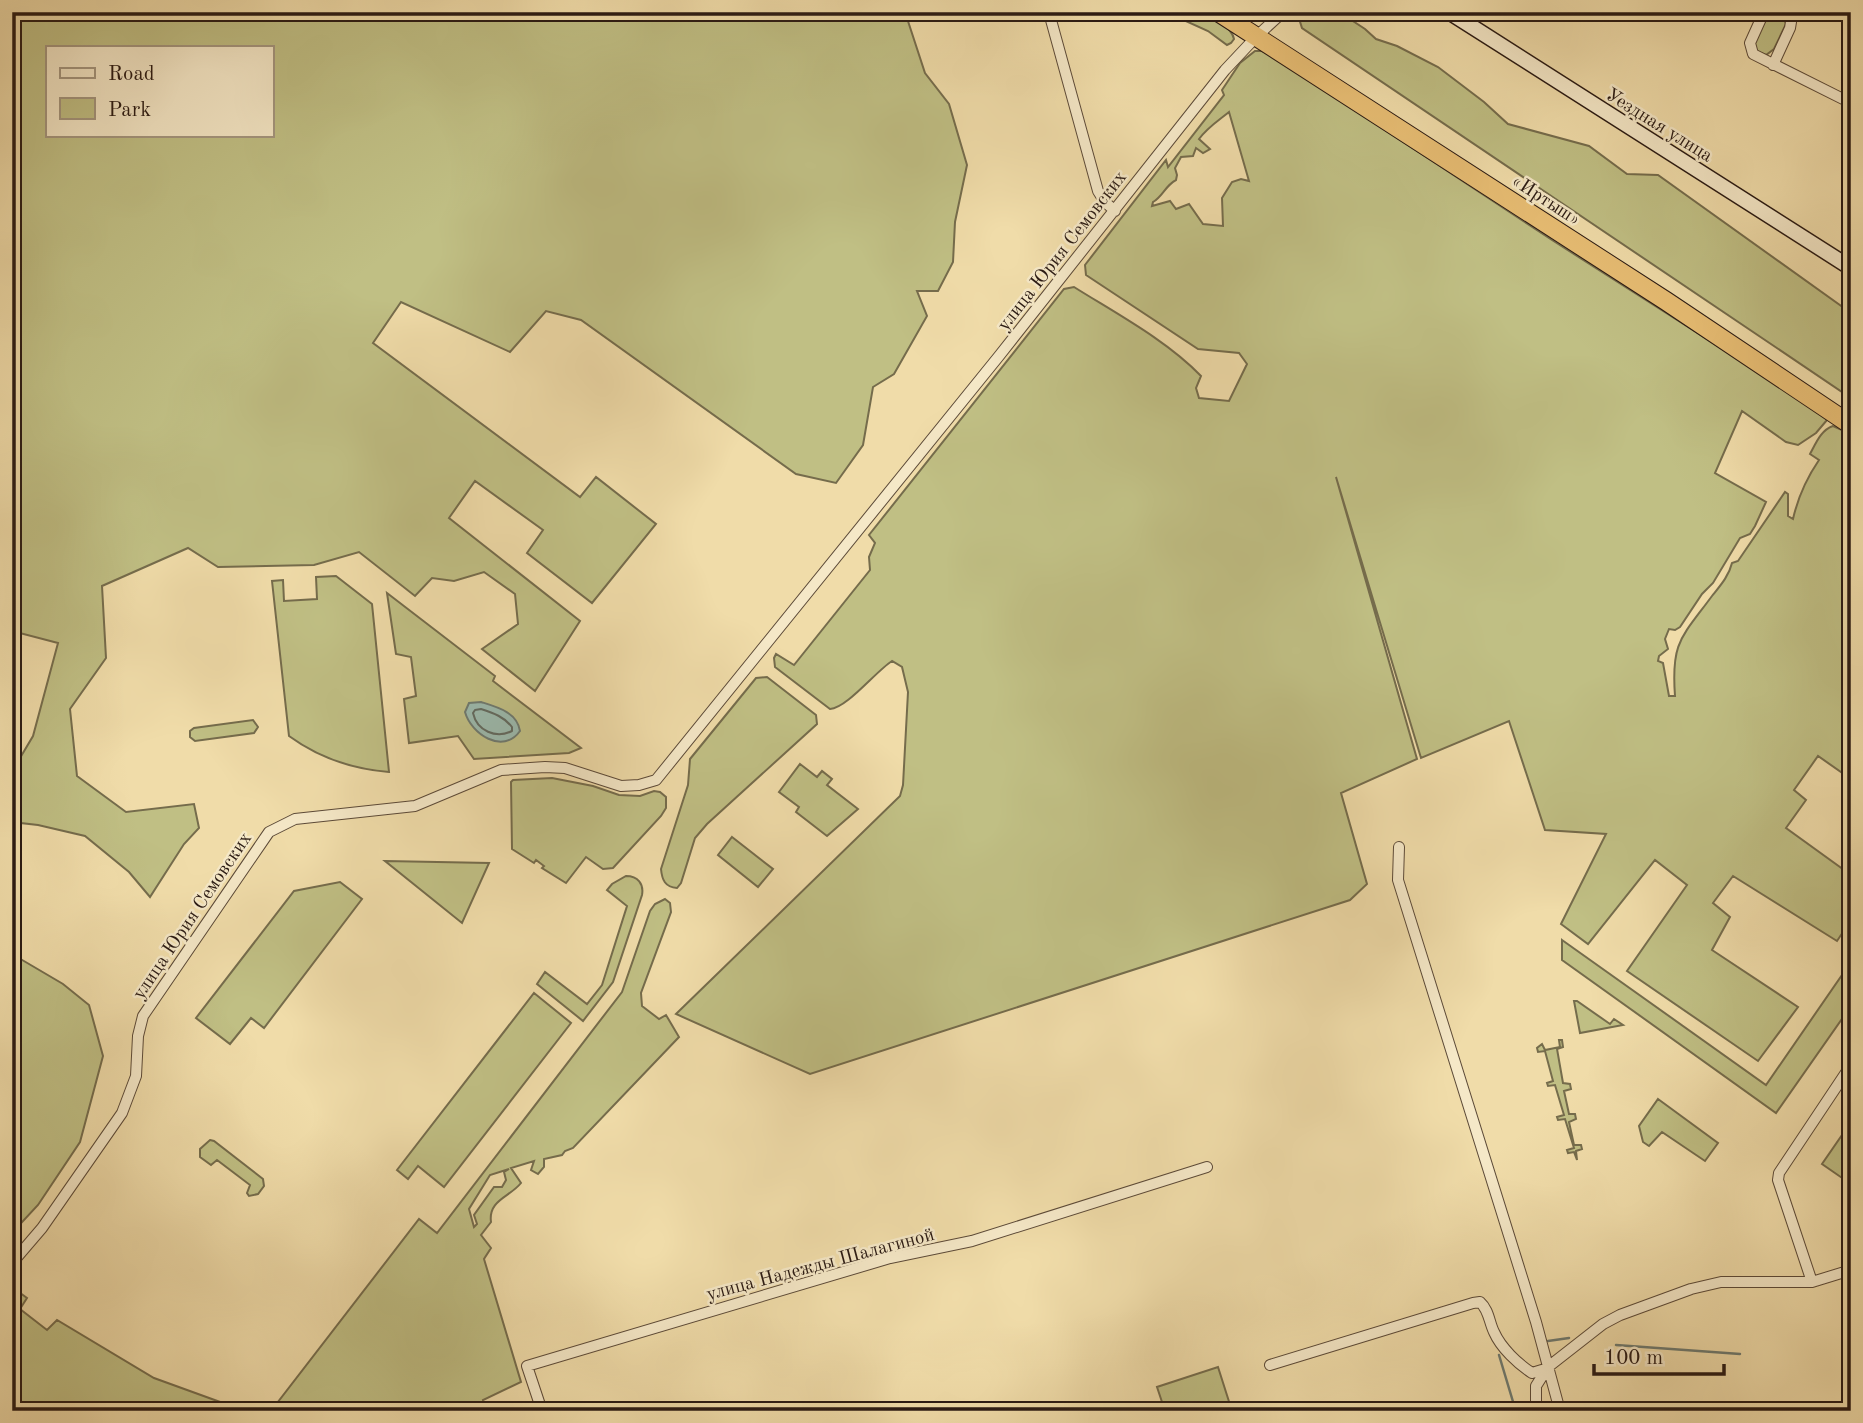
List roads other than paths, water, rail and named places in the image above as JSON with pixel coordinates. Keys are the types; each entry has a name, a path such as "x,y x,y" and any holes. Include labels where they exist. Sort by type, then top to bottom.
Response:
{"highway":[{"name":"«Иртыш»","path":"1218,12 1260,34 1660,285 1851,412"},
{"name":"«Иртыш»","path":"1238,12 1260,34 1851,425"}],"street":[{"name":"улица Юрия Семовских","path":"12,1263 42,1228 122,1113 136,1076 138,1036 143,1016 269,832 295,819 415,806 500,770 565,768 621,786 656,780 895,486 1225,70 1283,12"},
{"name":"Уездная улица","path":"1449,12 1851,268"},
{"path":"1763,12 1751,37 1751,49 1758,58 1851,103"},
{"path":"1773,65 1790,28 1788,12"},
{"path":"1051,20 1098,191 1115,211"},
{"path":"1399,848 1398,880 1560,1411"},
{"path":"1812,1282 1778,1180 1779,1173 1851,1066"},
{"name":"улица Надежды Шалагиной","path":"542,1411 527,1366 890,1258 972,1241 1207,1167"},
{"path":"1270,1365 1480,1302 1503,1345 1525,1369 1537,1373 1603,1324 1690,1289 1721,1282 1812,1282 1851,1270"},
{"path":"1536,1411 1536,1386 1548,1367"}],"water":[{"path":"481,702 511,715 520,731 505,741 488,739 481,734 468,720 465,712 469,703"}],"waterway":[{"path":"1548,1341 1569,1338"},
{"path":"1616,1345 1740,1354"},
{"path":"1499,1355 1514,1405"}]}
